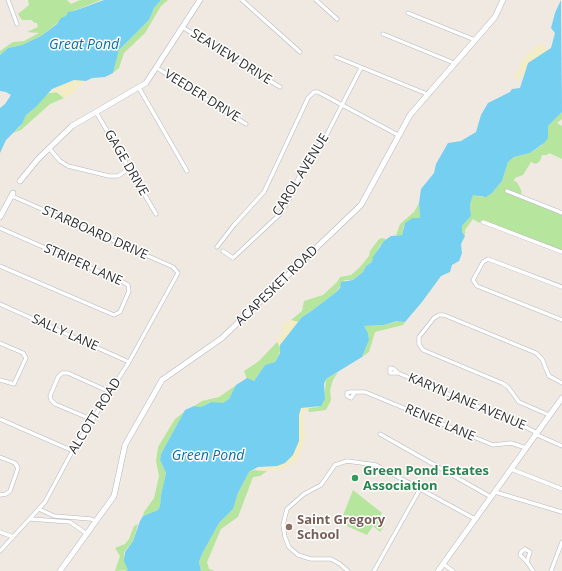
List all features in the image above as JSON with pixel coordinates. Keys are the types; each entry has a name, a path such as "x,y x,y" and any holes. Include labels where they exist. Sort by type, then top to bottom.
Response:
{"main road":[{"path":"20,181 49,148 72,126 146,83 200,0"},
{"name":"ACAPESKET ROAD","path":"60,571 114,496 125,445 162,380 222,338 358,209 366,198 398,135 410,115 496,15 503,0"},
{"path":"0,217 12,194"},
{"path":"438,571 562,398"}],"street":[{"path":"8,0 17,24"},
{"path":"242,0 300,52"},
{"path":"316,0 337,19"},
{"path":"408,13 475,40"},
{"name":"SEAVIEW DRIVE","path":"182,27 280,87"},
{"path":"383,34 454,63"},
{"path":"336,57 427,94"},
{"name":"VEEDER DRIVE","path":"157,68 246,124"},
{"name":"CAROL AVENUE","path":"223,251 233,258 280,214 290,198 304,165 320,144 361,68"},
{"path":"139,88 187,171"},
{"path":"217,247 264,192 308,98 314,92 318,92 398,135"},
{"name":"GAGE DRIVE","path":"96,112 156,214"},
{"path":"49,148 60,161 68,166 108,176 118,176 130,168"},
{"path":"507,191 562,213"},
{"name":"STARBOARD DRIVE","path":"12,194 173,267 178,271"},
{"path":"483,222 562,252"},
{"name":"STRIPER LANE","path":"0,228 123,282 128,285 129,292 120,312 114,315 0,266"},
{"path":"562,287 488,259 483,262 473,280 477,286 562,320"},
{"name":"ALCOTT ROAD","path":"0,552 31,520 51,493 72,451 129,362 166,296 178,271"},
{"name":"SALLY LANE","path":"0,304 129,362"},
{"path":"550,415 519,402 502,383 423,350 419,344 419,337 434,318 439,315 444,315 533,351 540,357 549,376 562,383"},
{"path":"0,343 23,353 26,358 14,384 0,380"},
{"path":"92,420 50,400 50,396 58,377 62,373 68,373 110,392"},
{"name":"KARYN JANE AVENUE","path":"398,373 536,433 562,446"},
{"name":"RENEE LANE","path":"355,392 365,392 493,445 511,443 526,448"},
{"path":"0,418 72,451"},
{"path":"380,434 493,494 562,512"},
{"path":"0,456 15,463 18,468 10,491 6,494 0,495"},
{"path":"348,571 340,564 331,560 306,558 291,550 285,537 283,524 287,509 304,494 321,485 335,464 347,461 376,465 475,519"},
{"path":"511,469 562,489"},
{"path":"374,571 420,489"},
{"path":"39,509 54,516 91,519 96,521"},
{"path":"31,520 70,522 87,534"},
{"path":"0,532 13,537"},
{"path":"551,571 562,542"},
{"path":"528,562 533,571"},
{"path":"443,564 453,571"}],"green space":[{"path":"28,0 67,0 71,4 80,0 101,0 71,12 41,36 22,45 8,48 0,55 0,51 13,42 24,41 39,33 27,32 38,27 37,23 31,20 22,20 18,14 29,5"},
{"path":"161,0 168,0 161,6 145,33 124,53 119,68 113,73 119,50 149,20 154,8"},
{"path":"56,92 64,98 50,104 21,130 13,133 20,127 26,115 36,107 43,98 49,93"},
{"path":"562,112 562,119 557,123 562,126 562,159 549,153 547,155 542,155 540,161 536,164 531,162 523,175 515,178 514,181 517,182 522,192 520,195 562,215 562,251 482,220 479,223 473,219 465,230 465,235 462,232 462,226 471,216 470,204 473,194 482,197 492,193 502,181 508,162 514,157 530,153 542,145 548,126"},
{"path":"419,203 420,218 404,225 402,235 396,235 400,224 414,212"},
{"path":"379,239 386,239 379,247 372,262 366,266 363,272 353,280 345,280 335,293 302,317 298,322 291,320 302,311 304,301 323,295 337,282 340,277 351,275 359,268 369,256 370,251"},
{"path":"402,320 405,322 403,325 375,332 369,352 362,357 369,340 368,333 364,326 384,325"},
{"path":"277,342 281,349 275,362 265,365 254,381 247,379 244,371 259,361"},
{"path":"338,372 333,380 330,390 331,400 326,410 308,411 309,408 318,407 324,401 326,379"},
{"path":"235,386 235,390 229,399 223,404 210,402 201,407 194,406 202,401 219,397"},
{"path":"184,412 161,454 160,460 166,473 160,506 158,510 143,516 144,512 154,498 159,476 156,461 158,447 175,419"},
{"path":"254,470 267,471 260,476 253,477 238,517 221,529 207,562 209,569 215,571 201,571 199,562 202,554 219,523 233,509 238,493 249,472"},
{"path":"353,490 382,513 378,520 384,526 380,532 373,526 367,535 340,523"},
{"path":"138,524 133,541 124,552 128,570 115,571 120,556 115,548 125,544 129,539 134,526"}],"sand":[{"path":"539,44 542,44 548,50 528,63 524,74 519,79 514,79 522,61"},
{"path":"79,79 84,81 70,96 64,98 58,92 49,93 59,86"},
{"path":"291,320 298,322 280,345 277,340 283,333 282,324"},
{"path":"303,407 309,408 303,414 305,441 297,460 283,469 267,471 254,470 285,463 293,455 299,441 299,415"}],"water":[{"name":"Great Pond","path":"104,0 161,0 154,8 149,20 119,50 113,73 105,77 92,78 86,81 74,80 52,89 36,107 26,115 22,124 6,140 0,153 0,108 5,104 11,95 0,91 0,55 8,48 22,45 41,36 57,24 61,18 66,16 68,12"},
{"name":"Green Pond","path":"561,0 562,112 548,126 548,138 544,143 530,153 514,157 508,162 502,181 492,193 486,197 473,195 470,204 471,216 462,226 462,232 465,236 461,244 462,253 459,261 452,265 450,272 441,276 405,322 397,321 384,325 364,326 368,333 369,340 362,357 326,379 324,384 325,399 321,406 301,408 299,415 299,441 293,455 285,463 277,466 258,467 249,472 238,493 233,509 219,523 202,554 199,562 201,571 125,571 128,570 124,561 125,552 133,541 140,521 143,516 158,510 160,506 166,473 160,460 161,454 185,410 194,406 201,407 211,402 223,403 229,399 236,385 247,378 254,381 265,365 275,362 280,353 280,345 302,317 335,293 340,288 341,282 353,280 363,272 366,266 372,262 373,257 384,241 391,236 402,235 405,223 413,218 420,218 419,203 421,189 434,173 436,164 448,143 461,141 476,132 481,115 488,103 510,92 512,89 520,88 528,63 551,48 555,33 551,28 555,13"}],"place":[{"name":"Green Pond Estates Association","path":"355,478"},
{"name":"Saint Gregory School","path":"289,527"}]}
